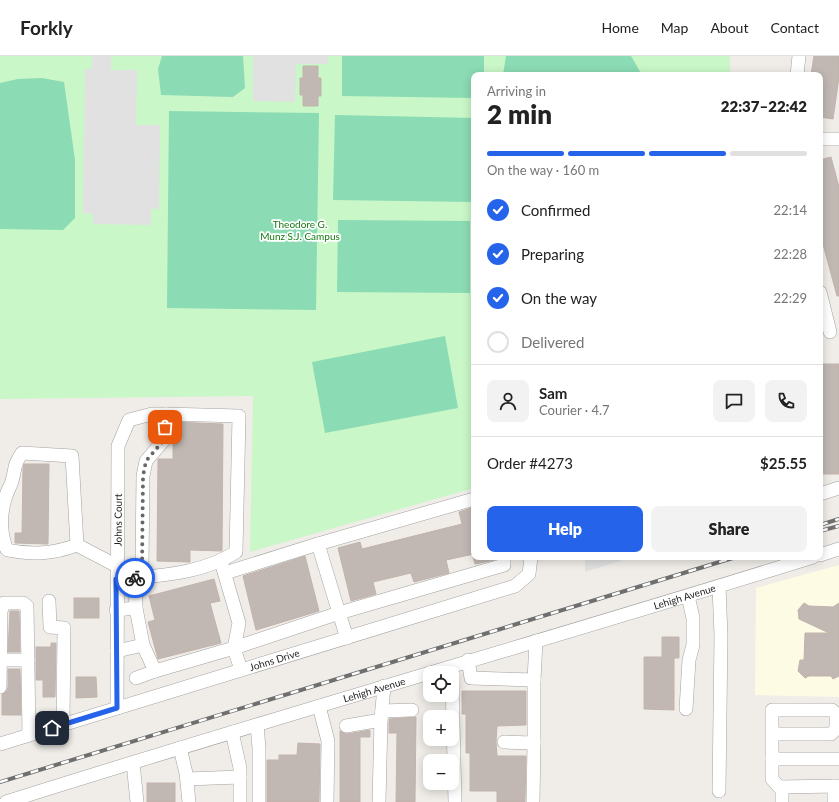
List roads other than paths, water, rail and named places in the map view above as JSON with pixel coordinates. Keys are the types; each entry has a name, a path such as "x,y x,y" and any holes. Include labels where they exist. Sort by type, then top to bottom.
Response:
{"street":[{"path":"797,72 799,56"},
{"path":"823,139 839,139"},
{"path":"823,304 830,332"},
{"name":"Johns Court","path":"117,708 116,579 118,446 129,420 152,414 166,414"},
{"path":"155,671 143,645 136,608 135,578 142,568 143,476 146,461 164,440 166,414 238,416 236,552 223,567"},
{"path":"77,545 72,456 22,453 14,464 12,482 5,496 2,515 2,539 7,550 20,553 56,552 77,545 117,566"},
{"path":"823,493 839,488"},
{"path":"116,579 166,576 223,567 318,544 471,500"},
{"path":"318,544 347,638"},
{"path":"823,554 839,549"},
{"path":"136,678 234,648 339,613 504,565 504,560"},
{"name":"Johns Drive","path":"0,744 515,586 529,574 531,560"},
{"name":"Lehigh Avenue","path":"457,666 468,660 688,596 803,560"},
{"path":"223,567 239,623 234,648 241,670"},
{"path":"719,586 721,636 719,791"},
{"path":"686,709 689,660 693,645 693,618 688,596"},
{"path":"49,600 50,627 64,628 63,725"},
{"path":"0,687 1,611 4,603 23,603 27,606 29,735"},
{"path":"116,610 136,608"},
{"path":"533,802 534,680 536,641"},
{"path":"117,651 143,645"},
{"path":"0,660 28,660"},
{"path":"468,660 471,678 534,680"},
{"name":"Lehigh Avenue","path":"6,802 41,797 133,763 180,748 384,686 423,676"},
{"path":"379,802 384,686"},
{"path":"453,702 455,802"},
{"path":"319,706 328,741 327,802"},
{"path":"346,726 382,715 412,710"},
{"path":"772,734 831,734 836,729 836,714 832,710 772,710 772,734 772,778 779,787 837,786 834,802"},
{"path":"257,725 259,748 259,802"},
{"path":"232,732 240,768 240,802"},
{"path":"504,742 534,743"},
{"path":"180,748 187,780 189,802"},
{"path":"772,759 839,759"},
{"path":"133,763 137,802"},
{"path":"187,780 240,777"},
{"path":"782,787 782,802"}],"railway":[{"path":"823,524 839,519"},
{"path":"823,530 839,526"},
{"path":"0,782 726,560"}],"park label":[{"name":"Theodore G. Munz S.J. Campus","path":"300,230"}]}
